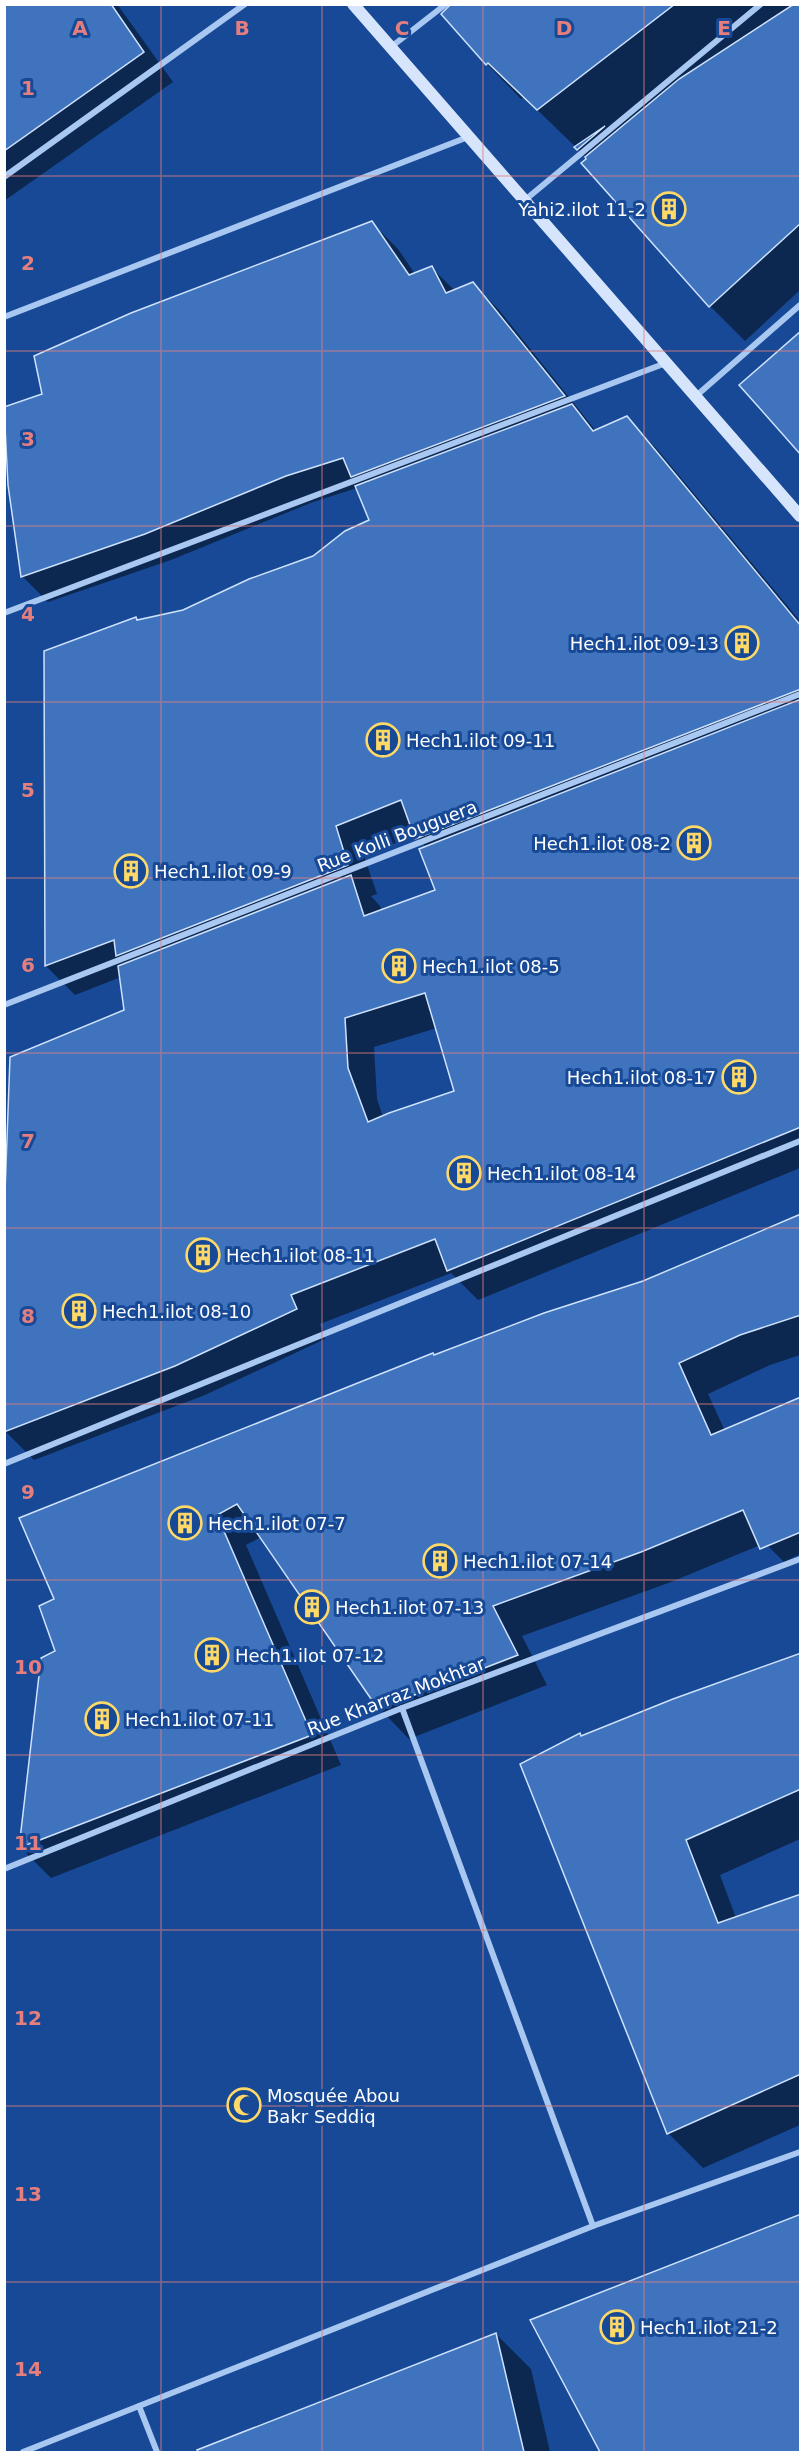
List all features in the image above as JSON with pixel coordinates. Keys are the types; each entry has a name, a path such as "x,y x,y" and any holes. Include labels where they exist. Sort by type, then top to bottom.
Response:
{"main road":[{"path":"353,4 801,516"}],"street":[{"path":"4,177 245,4"},
{"path":"392,47 446,4"},
{"path":"525,200 761,4"},
{"path":"4,317 468,136"},
{"path":"696,396 801,305"},
{"path":"4,613 667,363"},
{"name":"Rue Kolli Bouguera","path":"4,1005 801,694"},
{"path":"4,1464 801,1141"},
{"name":"Rue Kharraz Mokhtar","path":"4,1869 402,1708 801,1559"},
{"path":"402,1708 593,2226"},
{"path":"23,2452 593,2226 801,2152"},
{"path":"138,2406 157,2452"}],"building":[{"path":"4,4 111,4 144,52 4,151"},
{"path":"451,4 675,4 537,110 488,63 486,65 441,14"},
{"path":"794,4 801,4 801,223 709,307 581,163 586,159 585,157 679,79"},
{"path":"605,126 577,150 574,147"},
{"path":"372,221 409,275 432,266 446,293 473,282 565,396 351,477 343,458 286,476 145,534 21,577 8,485 4,407 42,394 34,356 131,313"},
{"path":"801,331 801,455 739,385"},
{"path":"572,404 593,431 627,416 801,626 801,689 415,839 401,800 336,826 348,865 116,956 114,940 45,966 44,651 136,617 137,620 183,610 249,579 313,556 345,531 369,520 355,486"},
{"path":"801,699 801,1127 447,1271 435,1239 291,1295 297,1309 175,1366 4,1432 4,1220 10,1057 124,1010 118,966 351,875 364,916 435,890 419,849","holes":["425,993 454,1091 368,1122 348,1068 345,1018"]},
{"path":"801,1214 801,1315 740,1335 679,1363 711,1435 801,1397 801,1532 760,1549 743,1510 641,1552 493,1606 518,1655 378,1709 237,1504 217,1515 312,1735 19,1848 41,1658 55,1651 39,1606 54,1599 19,1518 433,1353 434,1355 544,1313 643,1281"},
{"path":"801,1653 801,1789 686,1840 718,1923 801,1894 801,2074 667,2134 520,1764 580,1733 581,1736 673,1699"},
{"path":"801,2214 801,2452 600,2452 530,2320"},
{"path":"496,2333 524,2452 198,2452 197,2450"}],"place":[{"name":"Yahi2.ilot 11-2","path":"669,209"},
{"name":"Hech1.ilot 09-13","path":"742,643"},
{"name":"Hech1.ilot 09-11","path":"383,740"},
{"name":"Hech1.ilot 08-2","path":"694,843"},
{"name":"Hech1.ilot 09-9","path":"131,871"},
{"name":"Hech1.ilot 08-5","path":"399,966"},
{"name":"Hech1.ilot 08-17","path":"739,1077"},
{"name":"Hech1.ilot 08-14","path":"464,1173"},
{"name":"Hech1.ilot 08-11","path":"203,1255"},
{"name":"Hech1.ilot 08-10","path":"79,1311"},
{"name":"Hech1.ilot 07-7","path":"185,1523"},
{"name":"Hech1.ilot 07-14","path":"440,1561"},
{"name":"Hech1.ilot 07-13","path":"312,1607"},
{"name":"Hech1.ilot 07-12","path":"212,1655"},
{"name":"Hech1.ilot 07-11","path":"102,1719"},
{"name":"Mosquée Abou Bakr Seddiq","path":"244,2105"},
{"name":"Hech1.ilot 21-2","path":"617,2327"}]}
